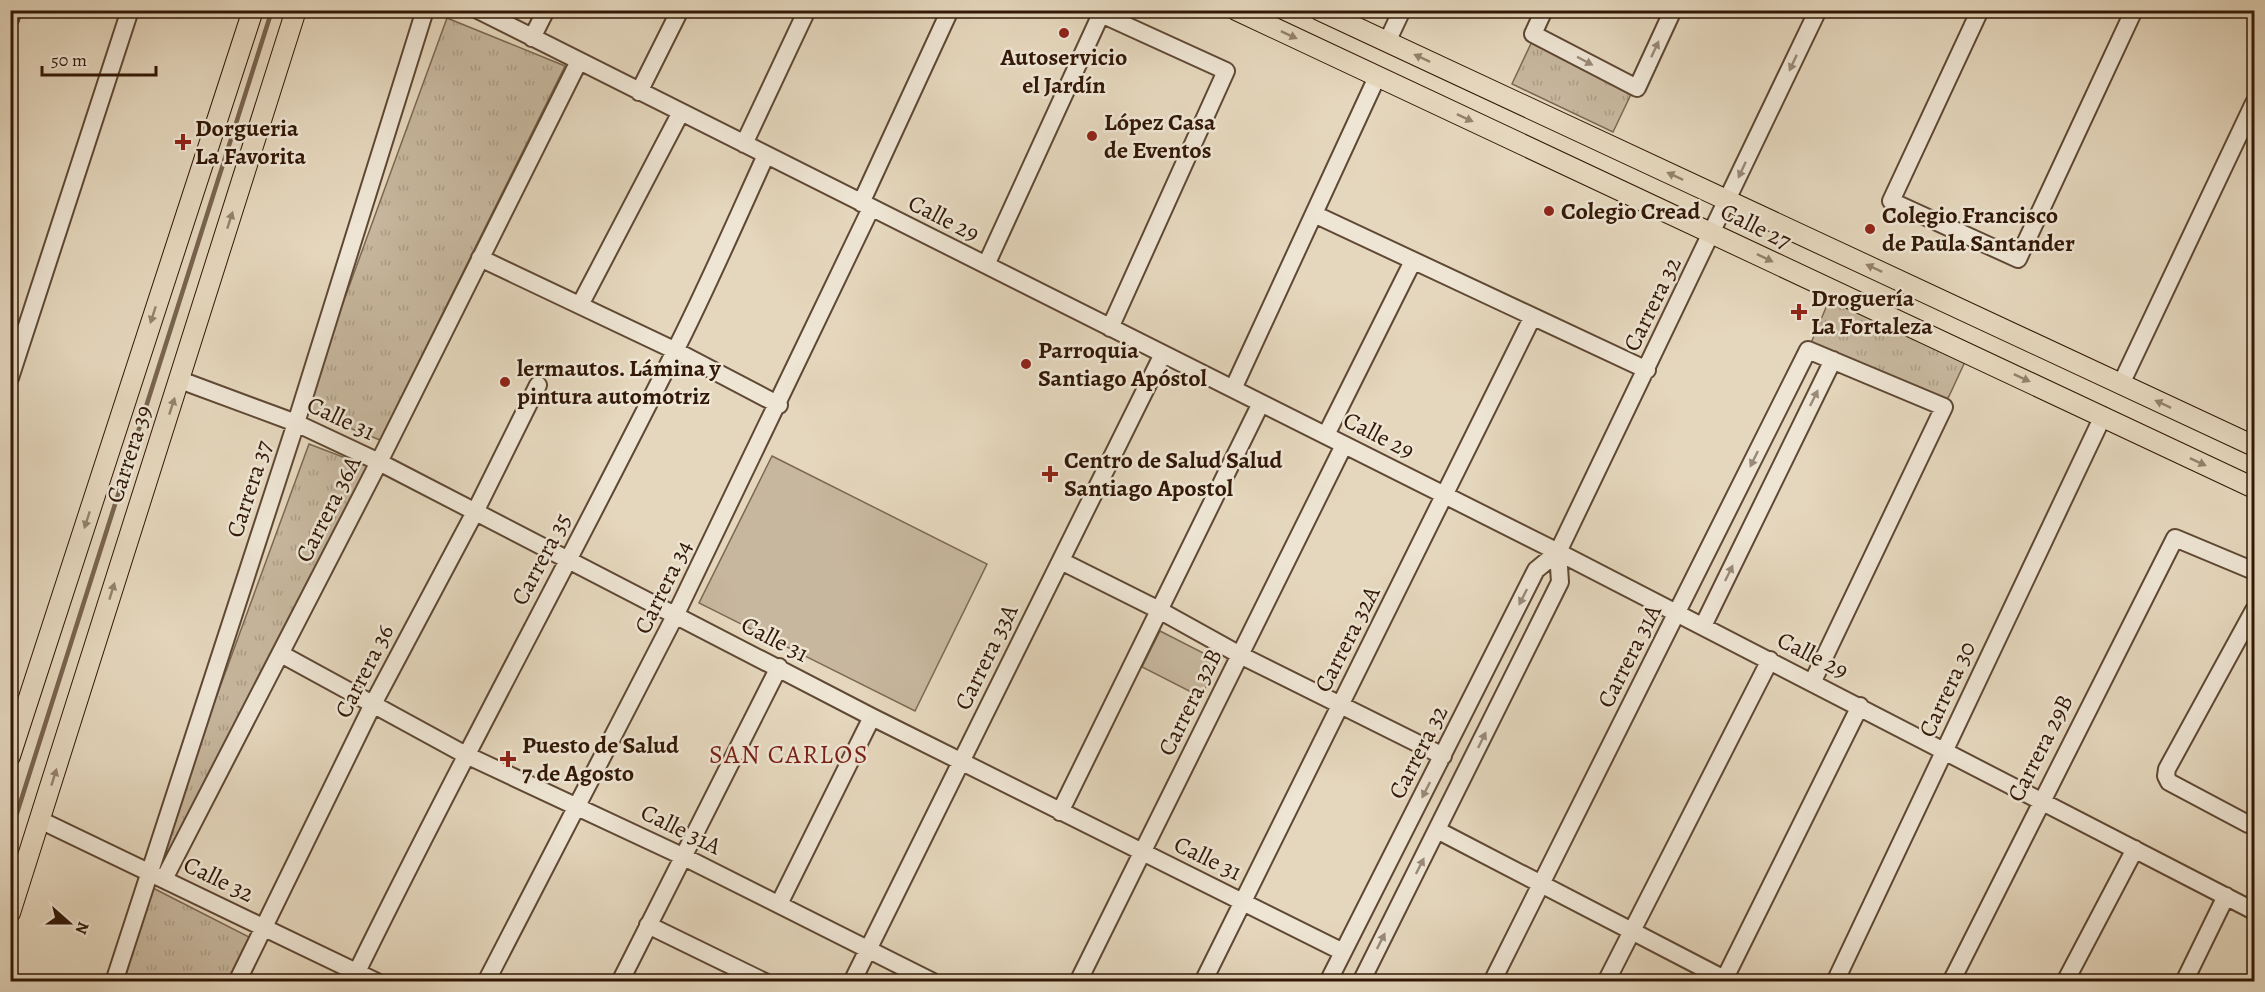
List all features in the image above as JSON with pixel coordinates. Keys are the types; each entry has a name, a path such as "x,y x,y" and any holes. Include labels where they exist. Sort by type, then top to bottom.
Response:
{"main road":[{"name":"Carrera 39","path":"10,756 253,10"},
{"name":"Carrera 39","path":"10,913 296,10"},
{"name":"Calle 27","path":"1236,10 2254,488"},
{"name":"Calle 27","path":"1319,10 2254,446"}],"street":[{"path":"10,19 13,10"},
{"path":"10,378 130,10"},
{"name":"Carrera 37","path":"114,981 157,876 424,10"},
{"name":"Calle 29","path":"478,10 1813,681 2254,911"},
{"path":"532,38 546,10"},
{"path":"639,92 680,10"},
{"path":"744,144 807,10"},
{"name":"Carrera 34","path":"486,981 578,808 779,405 950,10"},
{"path":"1387,42 1402,10"},
{"path":"1544,10 1533,34 1637,88 1673,10"},
{"name":"Carrera 32","path":"1328,981 1536,570 1558,552 1818,10"},
{"path":"1980,10 1891,201 2018,259 2134,10"},
{"path":"986,265 1101,14 1226,70 1110,327"},
{"name":"Carrera 36A","path":"157,876 280,654 379,462 579,61"},
{"path":"1233,389 1377,77"},
{"path":"2121,384 2254,103"},
{"path":"580,304 681,112"},
{"name":"Carrera 35","path":"354,976 464,754 568,561 676,351 766,155"},
{"path":"1314,214 1647,370"},
{"path":"480,258 676,351 779,405"},
{"path":"1326,435 1413,261"},
{"name":"Carrera 32A","path":"1203,981 1446,496 1532,318"},
{"name":"Carrera 31A","path":"1492,981 1808,350 1833,360"},
{"name":"Carrera 33A","path":"852,981 1163,354"},
{"path":"1703,626 1833,360 1944,407 1813,681"},
{"name":"Calle 31","path":"180,380 296,423 379,462 872,717 1343,952"},
{"name":"Carrera 36","path":"237,981 373,704 475,512 538,385"},
{"path":"1060,812 1261,403"},
{"name":"Carrera 30","path":"1836,981 2103,416"},
{"name":"Carrera 32B","path":"1078,981 1344,445"},
{"name":"Carrera 29B","path":"1951,981 2175,538 2254,570"},
{"name":"Carrera 32","path":"1361,981 1560,582 1558,552"},
{"path":"1061,561 1159,610 1240,655 1443,756"},
{"path":"2254,609 2167,769 2166,776 2169,782 2248,824 2254,824"},
{"name":"Calle 31A","path":"280,654 464,754 682,856 933,981"},
{"path":"1606,981 1770,660"},
{"path":"620,981 778,667"},
{"path":"1437,830 1725,981 1860,706"},
{"path":"779,904 872,717"},
{"name":"Calle 32","path":"40,820 264,927 354,976 377,981"},
{"path":"2065,981 2135,849"},
{"path":"2184,981 2226,896"},
{"path":"648,925 736,975 765,981"}],"green space":[{"path":"447,18 565,66 380,440 304,410"},
{"path":"1534,37 1633,90 1613,132 1512,84"},
{"path":"1833,291 1969,353 1944,407 1808,350"},
{"path":"309,444 369,467 166,863 157,859"},
{"path":"772,456 987,564 915,711 699,603"},
{"path":"1160,631 1219,661 1201,697 1142,667"},
{"path":"151,887 251,938 229,981 124,982"}],"waterway":[{"path":"10,835 272,10"}],"place":[{"name":"Autoservicio el Jardín","path":"1064,33"},
{"name":"López Casa de Eventos","path":"1092,136"},
{"name":"Dorgueria La Favorita","path":"183,142"},
{"name":"Colegio Cread","path":"1549,211"},
{"name":"Colegio Francisco de Paula Santander","path":"1870,229"},
{"name":"Droguería La Fortaleza","path":"1799,312"},
{"name":"Parroquia Santiago Apóstol","path":"1026,364"},
{"name":"lermautos. Lámina y pintura automotriz","path":"505,382"},
{"name":"Centro de Salud Salud Santiago Apostol","path":"1050,474"},
{"name":"Puesto de Salud 7 de Agosto","path":"508,759"}],"district":[{"name":"SAN CARLOS","path":"789,754"}]}
